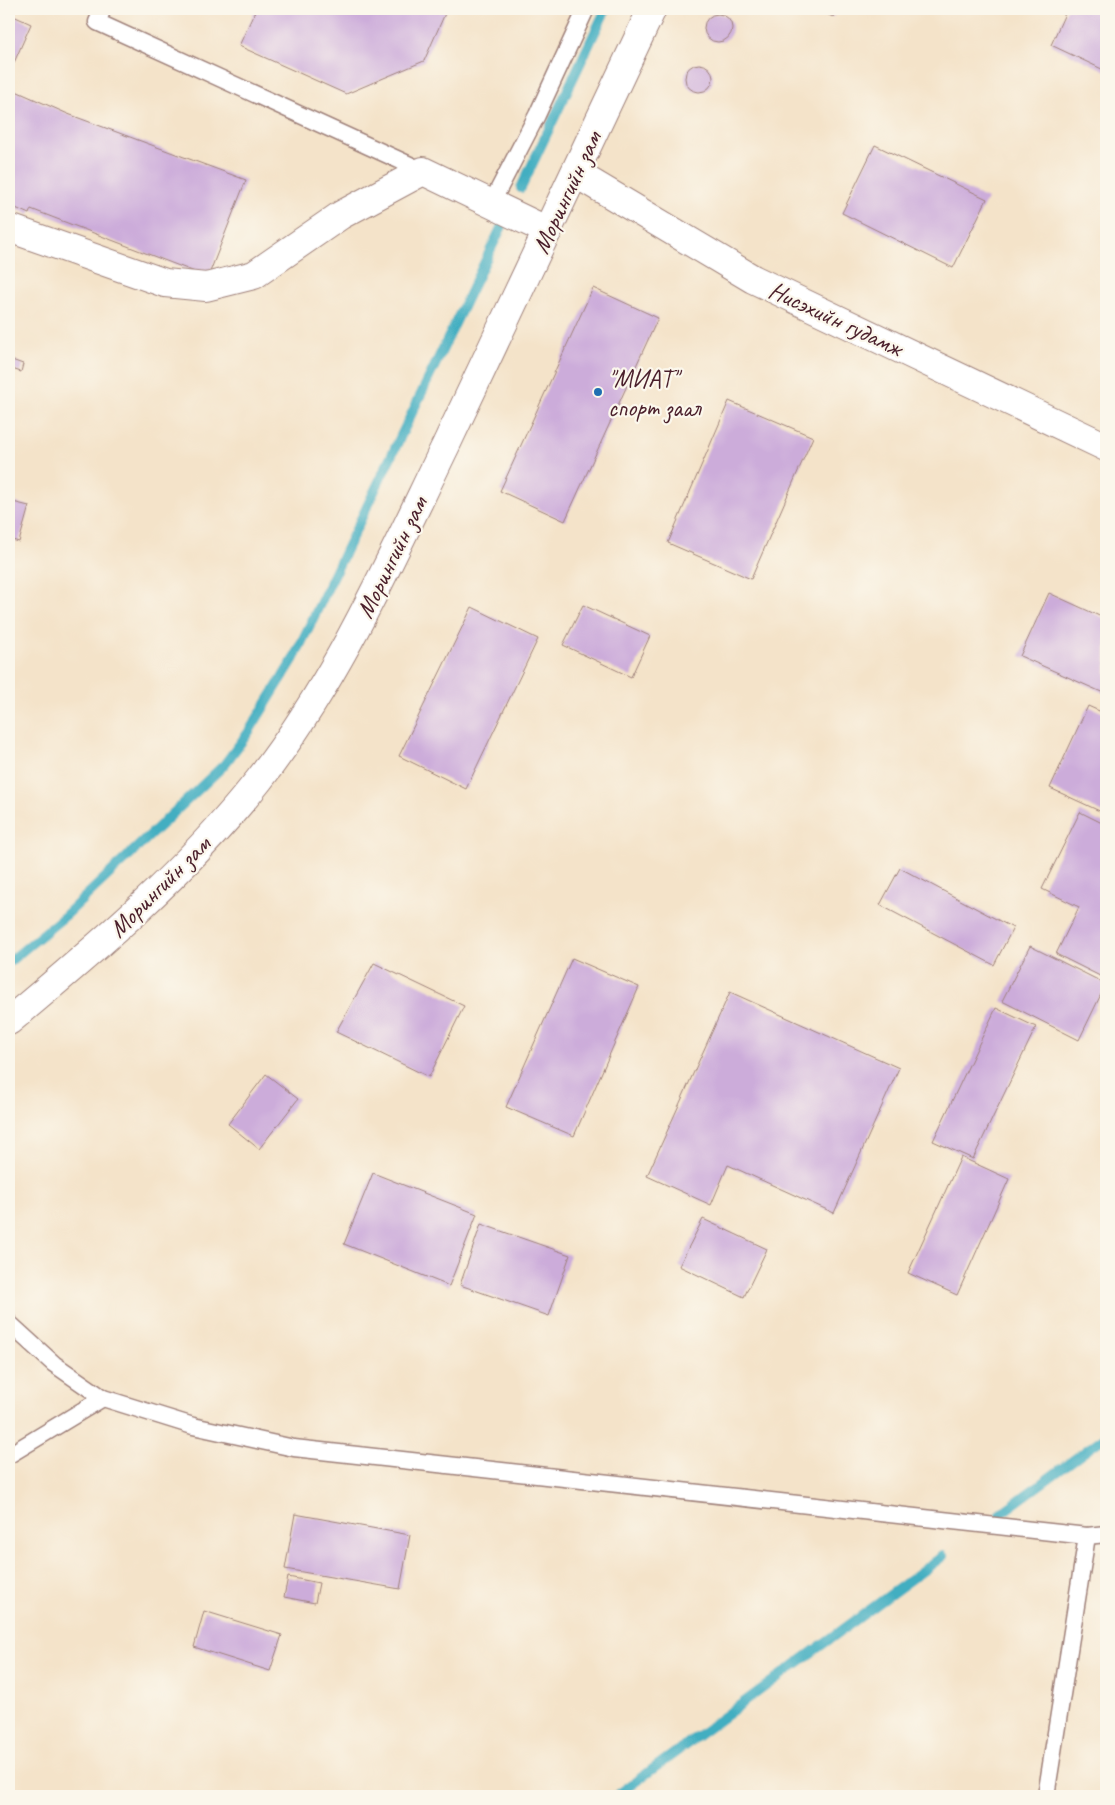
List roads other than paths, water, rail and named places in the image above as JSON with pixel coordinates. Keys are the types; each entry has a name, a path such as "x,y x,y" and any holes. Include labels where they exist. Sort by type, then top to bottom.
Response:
{"main road":[{"name":"Морингийн зам","path":"9,1021 89,954 189,860 259,780 310,707 368,607 652,9"},
{"path":"9,228 165,283 206,287 254,275 341,215 423,171 548,231"},
{"name":"Нисэхийн гудамж","path":"575,173 753,279 1106,447"}],"lane":[{"path":"103,9 97,22 423,171"},
{"path":"491,204 537,114 586,9"},
{"path":"9,1323 54,1364 103,1398 193,1426 294,1448 1087,1536 1106,1534"},
{"path":"9,1455 103,1398"},
{"path":"1046,1796 1087,1536"}],"waterway":[{"path":"521,188 606,9"},
{"path":"9,962 66,915 224,765 248,733 293,660 502,226"},
{"path":"1000,1514 1106,1436"},
{"path":"616,1796 943,1556"}],"place":[{"name":"\"МИАТ\" спорт заал","path":"598,392"}]}
